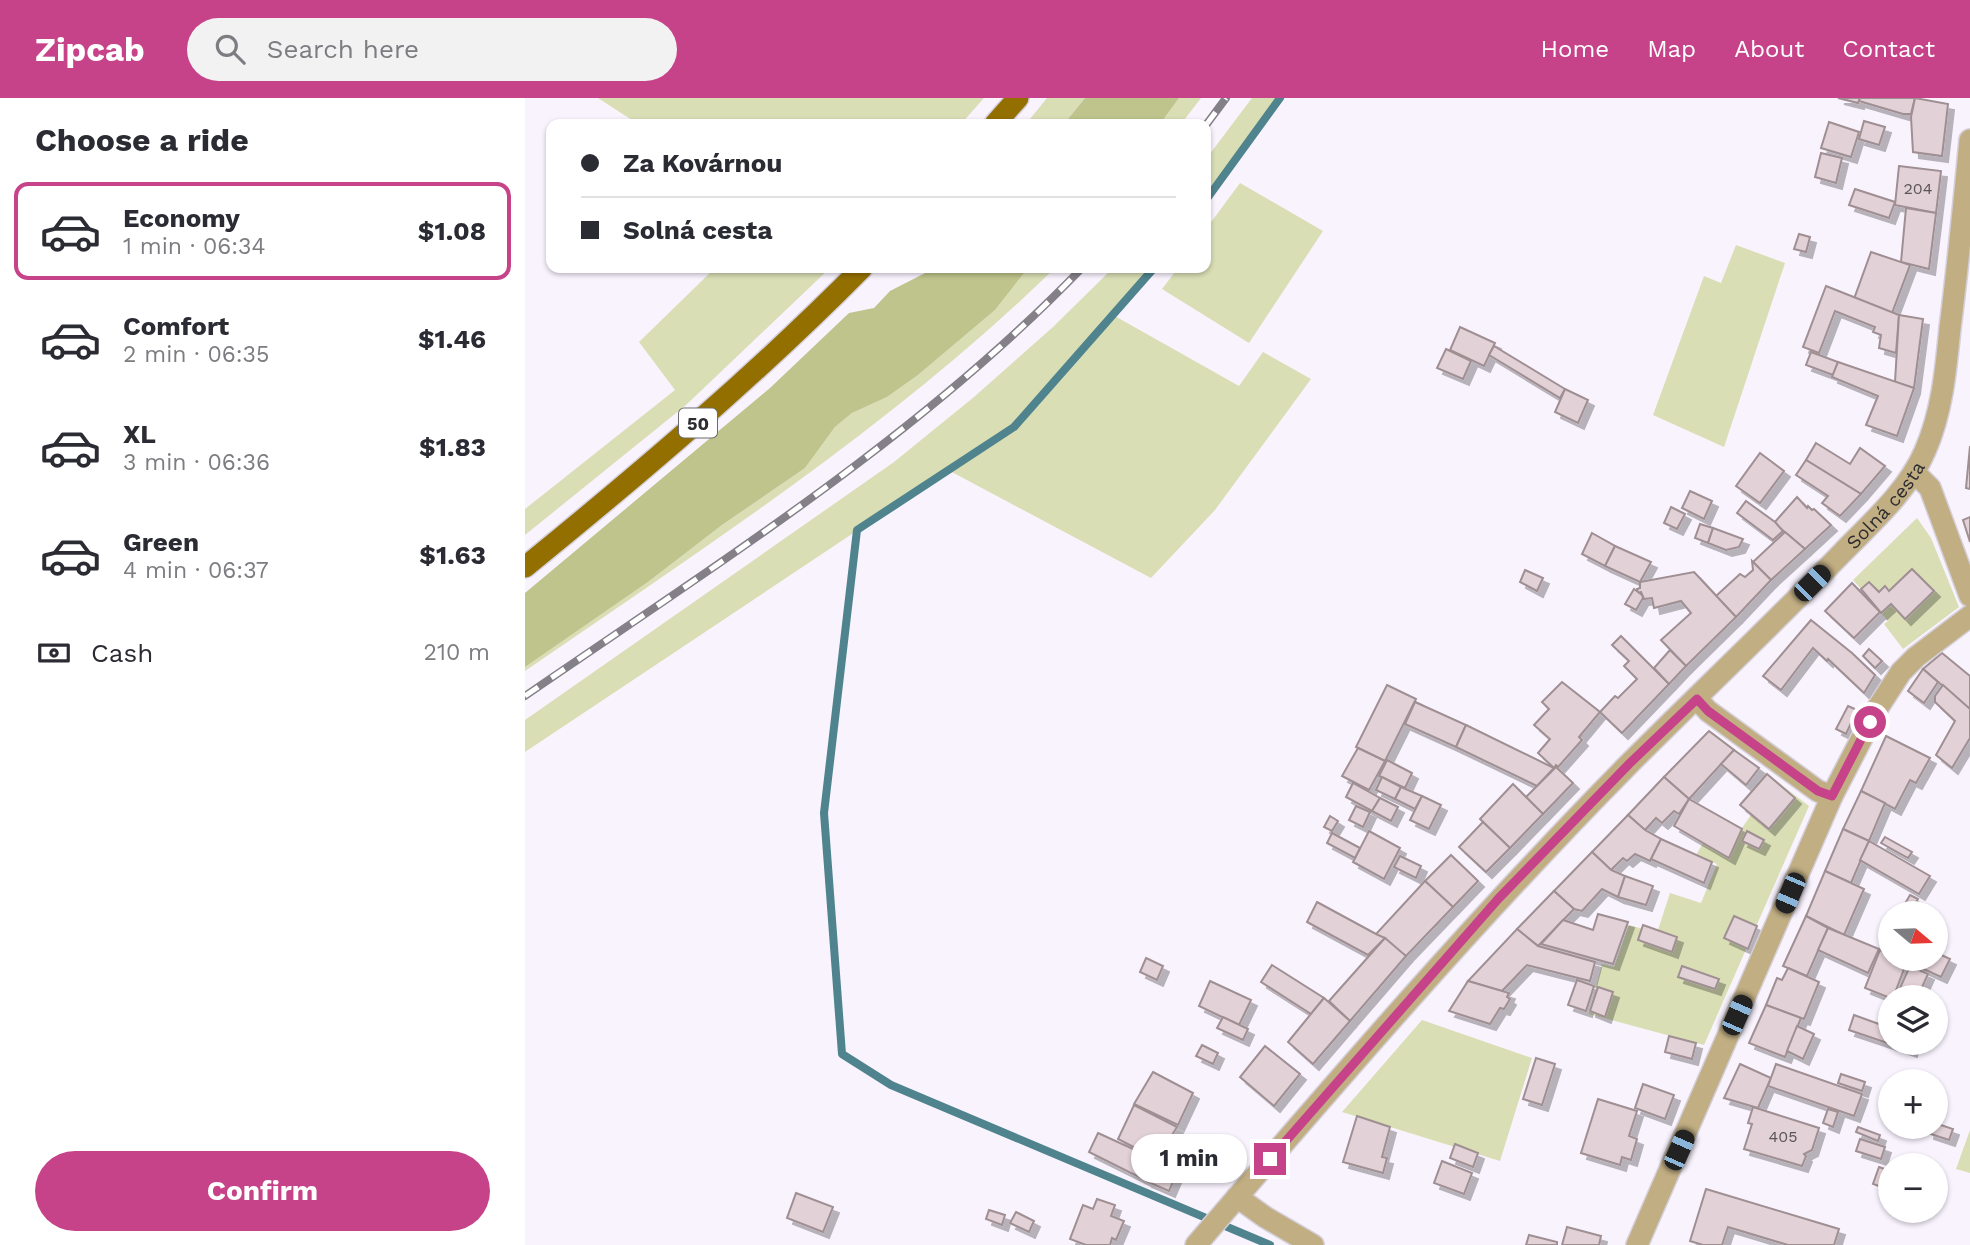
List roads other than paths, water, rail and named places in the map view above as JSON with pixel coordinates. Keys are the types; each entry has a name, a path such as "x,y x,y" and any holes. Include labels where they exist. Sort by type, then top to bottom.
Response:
{"main road":[{"path":"999,119 1018,98"},
{"name":"50","path":"525,567 631,482 734,392 857,273"}],"street":[{"name":"Solná cesta","path":"1208,1231 1499,898 1887,506 1914,472 1926,449 1941,392 1955,294 1970,140"},
{"path":"1914,472 1930,488 1970,596"},
{"path":"1637,1245 1832,796 1877,709 1902,672 1916,657 1970,616"},
{"path":"1697,699 1708,711 1818,791 1832,796"},
{"path":"1237,1197 1265,1217 1314,1245"}],"waterway":[{"path":"1211,193 1280,98"},
{"path":"1150,273 1014,427 857,530 824,813 842,1054 891,1085 1270,1245"}],"railway":[{"path":"1210,119 1226,98"},
{"path":"525,696 743,547 885,443 1019,329 1077,273"}]}
